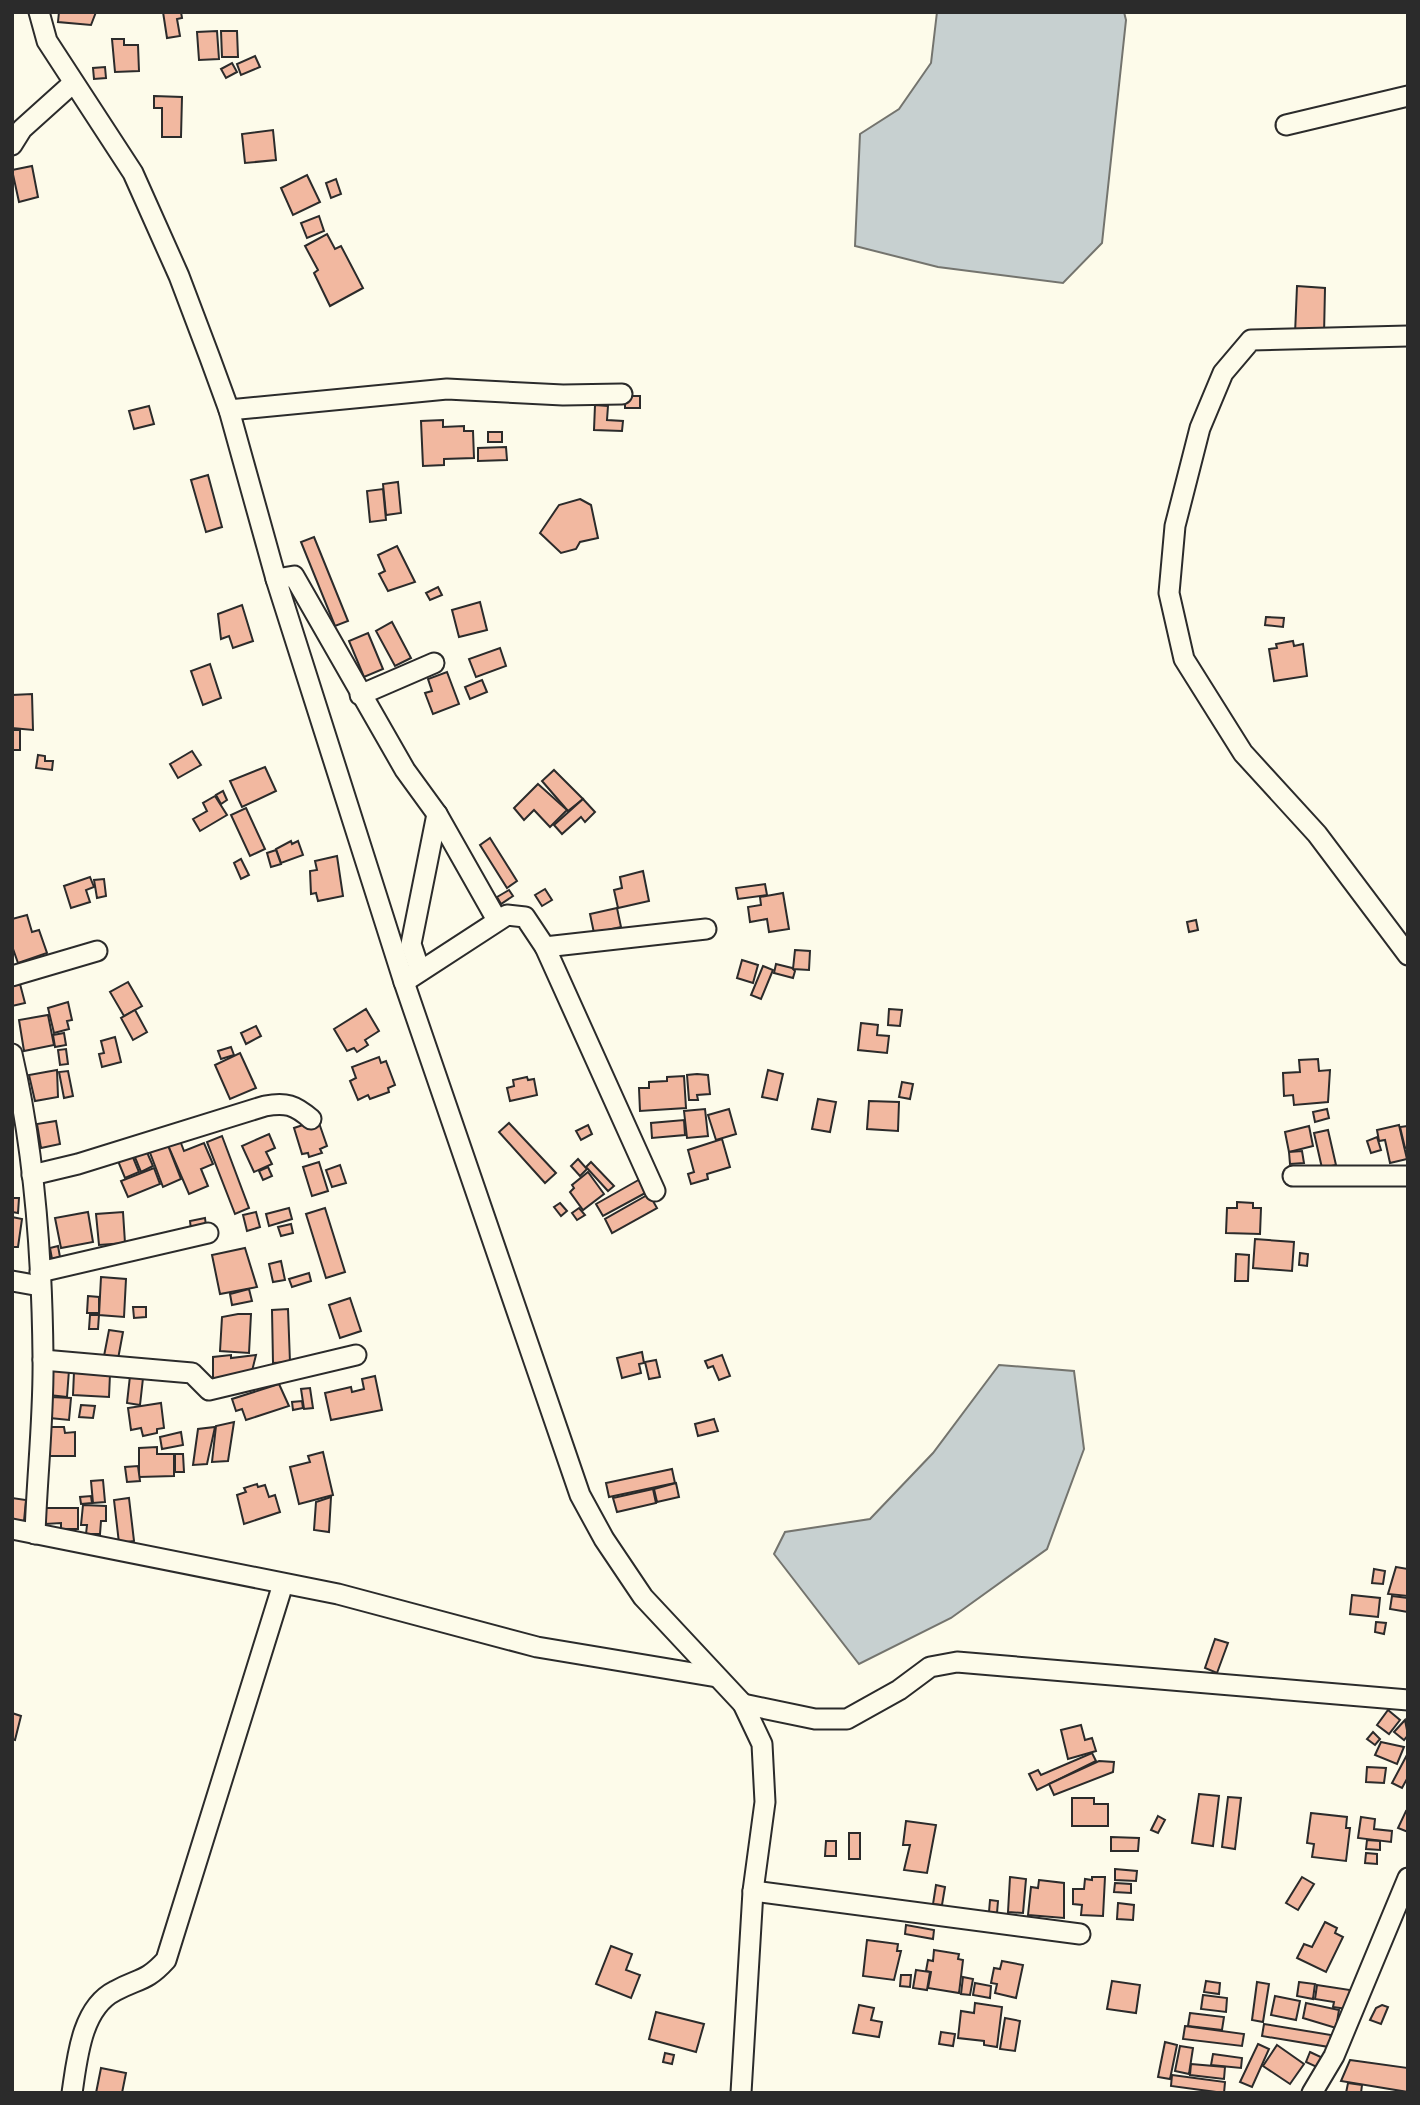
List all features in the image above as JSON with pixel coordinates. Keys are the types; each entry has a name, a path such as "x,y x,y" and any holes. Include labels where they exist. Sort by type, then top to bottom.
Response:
{"street":[{"path":"39,12 47,41 72,84 133,173 179,276 229,410 276,579 412,977 580,1496 604,1539 643,1597 743,1704 762,1744 765,1802 753,1891 741,2093"},
{"path":"16,132 72,84"},
{"path":"1286,125 1408,96"},
{"path":"1408,336 1251,340 1223,373 1200,428 1175,526 1169,593 1184,659 1243,753 1317,834 1408,955"},
{"path":"229,410 447,389 563,395 622,394"},
{"path":"276,579 294,576 360,695 405,770 437,814 497,920"},
{"path":"360,695 434,663"},
{"path":"412,977 411,944 437,814"},
{"path":"412,977 497,920 507,915 525,917 545,947 655,1191"},
{"path":"545,947 706,929"},
{"path":"12,976 97,951"},
{"path":"12,1054 18,1110 32,1175 40,1279 43,1360 35,1534"},
{"path":"32,1175 78,1164 283,1103 296,1106 311,1119"},
{"path":"1293,1176 1408,1176"},
{"path":"12,1281 40,1279 208,1233"},
{"path":"43,1360 192,1373 209,1390 356,1355"},
{"path":"12,1529 338,1594 537,1647 717,1677"},
{"path":"72,2093 83,2033 96,2010 113,1992 150,1978 166,1960 283,1584"},
{"path":"743,1704 815,1719 847,1719 899,1690 930,1667 957,1662 1408,1700"},
{"path":"1312,2093 1334,2056 1408,1878"},
{"path":"753,1891 1080,1934"}],"shaded area":[{"path":"937,12 1124,12 1126,20 1102,243 1063,283 938,267 855,246 860,134 899,109 931,63"},
{"path":"999,1365 1074,1371 1084,1449 1047,1549 951,1618 859,1664 774,1554 785,1532 870,1519 933,1453"}],"building":[{"path":"59,12 96,12 91,25 58,22"},
{"path":"163,12 181,12 182,18 177,19 180,36 167,38"},
{"path":"217,31 219,59 199,60 197,32"},
{"path":"221,31 237,31 238,57 222,57"},
{"path":"112,39 124,39 124,45 138,45 139,71 115,72"},
{"path":"255,56 260,67 241,75 237,64"},
{"path":"232,63 237,72 226,78 221,69"},
{"path":"105,67 106,78 94,79 93,68"},
{"path":"154,96 182,97 181,137 162,137 162,108 154,108"},
{"path":"273,130 276,160 245,163 242,134"},
{"path":"32,166 38,197 19,202 12,170"},
{"path":"307,175 320,202 293,215 281,188"},
{"path":"336,179 341,194 331,198 326,183"},
{"path":"319,216 324,231 307,238 301,223"},
{"path":"327,234 335,249 341,246 363,288 330,306 314,273 318,270 305,246"},
{"path":"1297,286 1325,288 1324,335 1295,334"},
{"path":"625,396 640,396 640,408 625,408"},
{"path":"595,405 608,406 607,420 623,421 622,431 594,430"},
{"path":"149,406 154,424 134,429 129,411"},
{"path":"443,420 443,427 464,426 464,431 473,431 474,458 444,459 444,465 423,466 421,421"},
{"path":"488,432 502,432 502,442 488,442"},
{"path":"506,447 507,460 478,461 478,448"},
{"path":"208,475 222,527 206,532 191,480"},
{"path":"398,482 401,513 386,515 383,484"},
{"path":"383,489 386,520 370,522 367,491"},
{"path":"580,499 591,505 598,538 580,542 576,549 561,553 540,533 559,505"},
{"path":"314,537 348,621 335,626 301,542"},
{"path":"397,546 415,582 388,591 379,574 385,571 378,555"},
{"path":"438,587 442,595 430,600 426,593"},
{"path":"480,602 487,630 459,637 452,610"},
{"path":"242,605 253,641 233,648 229,636 221,639 218,614"},
{"path":"1266,617 1284,618 1283,627 1265,625"},
{"path":"392,622 411,658 395,666 376,631"},
{"path":"368,633 383,669 364,677 349,641"},
{"path":"1293,641 1294,646 1303,644 1307,676 1274,681 1269,649 1277,648 1276,644"},
{"path":"500,648 506,666 476,677 469,659"},
{"path":"210,664 221,698 203,705 191,671"},
{"path":"447,672 459,704 433,714 425,693 432,691 428,679"},
{"path":"482,680 487,692 470,699 465,687"},
{"path":"32,694 33,730 12,728 12,695"},
{"path":"12,730 20,730 20,750 12,750"},
{"path":"192,751 201,765 178,778 170,764"},
{"path":"38,755 45,756 45,761 53,761 52,770 36,768"},
{"path":"265,767 276,791 242,807 230,781"},
{"path":"554,770 583,799 568,811 542,781"},
{"path":"538,784 567,810 550,827 534,810 524,820 514,808"},
{"path":"223,791 227,800 221,804 216,795"},
{"path":"215,796 227,815 200,831 193,819 207,811 203,803"},
{"path":"583,799 595,812 585,822 581,817 562,834 554,825"},
{"path":"246,808 265,849 250,856 231,815"},
{"path":"490,838 517,881 507,888 480,845"},
{"path":"291,841 292,844 298,841 303,855 281,863 276,849"},
{"path":"276,850 281,864 271,867 267,853"},
{"path":"337,856 343,896 318,901 316,893 311,894 310,871 317,870 315,861"},
{"path":"241,859 249,875 241,879 234,863"},
{"path":"643,871 649,901 618,908 614,890 622,888 620,877"},
{"path":"90,877 94,887 86,890 90,902 71,908 64,886"},
{"path":"104,879 106,896 97,898 94,880"},
{"path":"765,884 767,895 738,899 736,888"},
{"path":"545,889 552,900 542,906 535,895"},
{"path":"509,890 513,896 501,904 497,897"},
{"path":"783,893 789,929 769,932 767,919 750,922 748,907 761,905 760,897"},
{"path":"617,908 621,927 594,933 590,914"},
{"path":"27,915 32,932 39,930 47,953 18,963 12,946 12,919"},
{"path":"1196,920 1198,930 1189,932 1187,922"},
{"path":"795,950 810,951 809,970 793,969"},
{"path":"742,960 758,965 753,983 737,978"},
{"path":"776,964 792,968 795,971 793,978 774,973"},
{"path":"763,966 773,970 761,999 751,995"},
{"path":"128,982 142,1006 124,1016 110,992"},
{"path":"20,984 25,1003 12,1006 12,986"},
{"path":"68,1002 72,1020 67,1021 69,1029 54,1033 48,1008"},
{"path":"366,1009 379,1031 365,1040 368,1045 357,1052 354,1048 347,1051 334,1029"},
{"path":"889,1009 902,1010 900,1026 888,1025"},
{"path":"135,1010 147,1032 133,1040 121,1018"},
{"path":"48,1015 54,1045 24,1051 19,1020"},
{"path":"861,1023 878,1025 877,1035 889,1036 887,1053 858,1050"},
{"path":"256,1026 261,1036 246,1044 241,1033"},
{"path":"64,1033 66,1045 55,1047 53,1035"},
{"path":"115,1037 121,1062 102,1067 99,1054 104,1053 101,1041"},
{"path":"231,1047 234,1055 221,1059 218,1051"},
{"path":"66,1049 68,1064 60,1065 58,1050"},
{"path":"240,1053 256,1088 230,1099 215,1065"},
{"path":"379,1057 381,1063 386,1061 395,1085 388,1088 389,1092 370,1099 368,1095 358,1100 350,1081 356,1078 352,1067"},
{"path":"1318,1059 1319,1071 1330,1070 1328,1102 1294,1105 1293,1095 1284,1096 1283,1073 1300,1072 1299,1060"},
{"path":"57,1070 58,1097 35,1101 29,1075"},
{"path":"768,1070 783,1074 777,1100 762,1097"},
{"path":"68,1071 73,1096 64,1098 59,1072"},
{"path":"687,1075 708,1075 710,1094 697,1095 698,1100 689,1100"},
{"path":"684,1076 686,1108 640,1111 639,1088 649,1088 649,1082 667,1081 667,1077"},
{"path":"527,1077 528,1080 534,1079 537,1095 510,1101 507,1088 514,1086 513,1080"},
{"path":"902,1082 913,1084 910,1099 899,1097"},
{"path":"818,1099 836,1102 830,1132 812,1129"},
{"path":"869,1101 899,1102 898,1131 867,1129"},
{"path":"705,1109 708,1136 687,1138 684,1111"},
{"path":"729,1109 736,1134 716,1140 708,1115"},
{"path":"1327,1109 1329,1118 1315,1122 1313,1112"},
{"path":"318,1120 327,1146 320,1149 322,1153 309,1157 308,1153 302,1154 294,1128"},
{"path":"684,1120 685,1135 652,1138 651,1123"},
{"path":"56,1121 60,1144 41,1148 37,1124"},
{"path":"509,1123 556,1173 545,1183 499,1132"},
{"path":"588,1125 592,1134 581,1140 576,1131"},
{"path":"1399,1125 1407,1159 1390,1163 1385,1140 1379,1141 1377,1130"},
{"path":"1309,1126 1313,1146 1289,1152 1285,1132"},
{"path":"1408,1126 1408,1147 1405,1148 1400,1127"},
{"path":"1328,1130 1336,1165 1322,1168 1314,1133"},
{"path":"269,1134 275,1148 266,1152 272,1164 254,1172 242,1146"},
{"path":"222,1136 249,1208 235,1214 207,1142"},
{"path":"1377,1137 1381,1150 1371,1153 1367,1141"},
{"path":"179,1138 184,1151 204,1143 213,1164 201,1169 208,1186 189,1194 167,1143"},
{"path":"722,1139 730,1167 707,1174 708,1179 691,1184 688,1174 694,1172 688,1150"},
{"path":"167,1143 181,1179 163,1187 149,1150"},
{"path":"146,1150 153,1166 141,1172 134,1155"},
{"path":"1302,1151 1304,1163 1290,1164 1289,1152"},
{"path":"132,1155 139,1172 125,1178 118,1161"},
{"path":"578,1159 587,1169 580,1176 571,1166"},
{"path":"319,1162 328,1191 312,1196 303,1167"},
{"path":"591,1162 614,1186 608,1191 586,1167"},
{"path":"340,1165 346,1183 332,1187 326,1170"},
{"path":"268,1167 272,1176 263,1180 259,1171"},
{"path":"154,1168 160,1184 128,1197 121,1181"},
{"path":"588,1172 604,1194 583,1210 570,1192 574,1188 572,1185"},
{"path":"642,1178 649,1191 603,1216 596,1204"},
{"path":"649,1194 657,1208 612,1233 605,1219"},
{"path":"12,1198 19,1198 18,1213 12,1212"},
{"path":"1237,1202 1253,1203 1253,1208 1261,1208 1260,1234 1226,1233 1227,1208 1237,1208"},
{"path":"560,1203 567,1211 561,1216 554,1207"},
{"path":"289,1208 292,1219 269,1226 266,1214"},
{"path":"325,1208 345,1272 326,1278 306,1214"},
{"path":"579,1208 585,1215 577,1220 572,1213"},
{"path":"88,1212 93,1242 61,1248 55,1218"},
{"path":"123,1212 125,1243 99,1245 96,1214"},
{"path":"256,1212 260,1227 247,1231 243,1215"},
{"path":"12,1217 22,1219 18,1247 12,1247"},
{"path":"205,1218 206,1226 191,1229 190,1221"},
{"path":"291,1224 293,1233 281,1236 278,1227"},
{"path":"1255,1239 1294,1242 1292,1271 1253,1268"},
{"path":"58,1246 60,1257 52,1259 50,1248"},
{"path":"245,1248 257,1287 220,1294 212,1255"},
{"path":"1300,1253 1308,1254 1307,1266 1299,1265"},
{"path":"1236,1254 1249,1255 1248,1281 1235,1281"},
{"path":"281,1261 285,1280 273,1282 269,1264"},
{"path":"309,1273 311,1281 292,1287 289,1279"},
{"path":"101,1277 126,1279 124,1317 99,1315"},
{"path":"249,1289 252,1301 232,1305 230,1294"},
{"path":"88,1296 99,1297 99,1313 87,1313"},
{"path":"350,1298 361,1331 340,1338 329,1305"},
{"path":"133,1307 146,1307 146,1317 134,1318"},
{"path":"288,1309 290,1362 273,1363 272,1310"},
{"path":"251,1314 249,1353 220,1351 222,1317"},
{"path":"90,1315 99,1315 98,1329 89,1329"},
{"path":"109,1330 123,1332 118,1359 104,1356"},
{"path":"642,1352 644,1363 639,1364 641,1373 622,1378 617,1358"},
{"path":"231,1355 231,1358 256,1355 252,1371 213,1379 213,1357"},
{"path":"722,1355 730,1376 719,1380 713,1366 708,1368 705,1361"},
{"path":"656,1360 660,1377 649,1379 645,1362"},
{"path":"52,1368 69,1370 67,1397 49,1395"},
{"path":"74,1372 110,1374 109,1397 73,1395"},
{"path":"130,1376 143,1378 140,1405 127,1403"},
{"path":"375,1376 382,1410 331,1420 325,1393 351,1387 352,1392 364,1389 362,1379"},
{"path":"279,1384 289,1406 246,1420 242,1409 236,1411 232,1399"},
{"path":"310,1388 313,1408 304,1409 301,1389"},
{"path":"51,1397 71,1398 69,1420 50,1418"},
{"path":"302,1401 303,1408 293,1410 292,1402"},
{"path":"161,1403 164,1428 157,1429 157,1433 143,1436 141,1428 131,1430 128,1408"},
{"path":"81,1405 95,1406 93,1418 79,1417"},
{"path":"714,1419 718,1431 698,1436 695,1424"},
{"path":"234,1422 228,1461 212,1462 216,1426"},
{"path":"49,1427 64,1427 65,1433 75,1432 75,1456 50,1456"},
{"path":"215,1427 207,1464 193,1465 198,1429"},
{"path":"181,1432 183,1445 162,1449 160,1437"},
{"path":"157,1447 157,1454 174,1454 174,1476 139,1477 139,1448"},
{"path":"323,1452 333,1495 299,1504 290,1467 310,1462 308,1456"},
{"path":"175,1454 183,1454 184,1472 175,1472"},
{"path":"138,1466 140,1481 127,1482 125,1467"},
{"path":"672,1469 675,1483 609,1497 606,1483"},
{"path":"103,1480 105,1502 93,1503 91,1481"},
{"path":"676,1483 679,1497 657,1502 654,1489"},
{"path":"257,1484 258,1487 265,1485 269,1497 275,1495 280,1512 244,1524 237,1495 246,1492 244,1488"},
{"path":"653,1489 656,1503 617,1512 613,1498"},
{"path":"91,1496 92,1503 81,1504 80,1497"},
{"path":"331,1497 329,1532 314,1530 316,1502"},
{"path":"12,1498 26,1500 24,1521 12,1520"},
{"path":"129,1498 134,1541 119,1543 114,1500"},
{"path":"83,1505 106,1506 106,1521 101,1521 100,1534 86,1534 87,1525 81,1525"},
{"path":"45,1508 78,1508 78,1529 61,1529 61,1523 45,1524"},
{"path":"1396,1567 1408,1569 1408,1596 1388,1594"},
{"path":"1374,1569 1385,1571 1383,1584 1372,1583"},
{"path":"1352,1595 1380,1598 1378,1617 1350,1614"},
{"path":"1392,1596 1408,1598 1408,1612 1390,1609"},
{"path":"1376,1622 1386,1623 1384,1634 1375,1632"},
{"path":"1215,1639 1228,1643 1217,1673 1205,1668"},
{"path":"1388,1710 1400,1720 1389,1734 1377,1725"},
{"path":"12,1713 21,1716 15,1740 12,1739"},
{"path":"1405,1720 1408,1735 1404,1740 1394,1732"},
{"path":"1081,1725 1085,1740 1092,1738 1096,1751 1068,1759 1061,1730"},
{"path":"1373,1732 1380,1739 1375,1745 1367,1739"},
{"path":"1381,1742 1404,1747 1397,1764 1375,1755"},
{"path":"1092,1753 1096,1761 1037,1790 1029,1774 1038,1770 1041,1775"},
{"path":"1408,1753 1408,1777 1402,1788 1392,1783"},
{"path":"1099,1761 1114,1762 1113,1772 1054,1795 1049,1784"},
{"path":"1367,1767 1386,1768 1384,1783 1366,1782"},
{"path":"1199,1794 1219,1796 1213,1846 1192,1843"},
{"path":"1228,1797 1241,1798 1235,1849 1222,1847"},
{"path":"1072,1798 1094,1798 1094,1804 1108,1804 1108,1826 1072,1826"},
{"path":"1406,1811 1408,1812 1408,1832 1398,1828"},
{"path":"1311,1813 1347,1817 1346,1828 1350,1828 1346,1861 1312,1857 1314,1844 1307,1843"},
{"path":"1158,1816 1165,1820 1158,1833 1151,1830"},
{"path":"1361,1817 1375,1819 1374,1829 1392,1831 1391,1842 1358,1838"},
{"path":"906,1821 936,1825 927,1873 904,1870 910,1845 903,1845"},
{"path":"849,1833 860,1833 860,1859 849,1859"},
{"path":"1111,1837 1139,1838 1138,1851 1111,1851"},
{"path":"1367,1840 1380,1841 1380,1850 1366,1849"},
{"path":"826,1841 836,1841 836,1856 825,1856"},
{"path":"1366,1853 1377,1854 1377,1864 1365,1863"},
{"path":"1115,1869 1137,1871 1136,1881 1115,1880"},
{"path":"1010,1877 1026,1879 1023,1913 1008,1912"},
{"path":"1092,1877 1105,1877 1103,1916 1081,1915 1082,1905 1073,1904 1073,1889 1084,1889 1085,1879 1092,1880"},
{"path":"1302,1877 1314,1884 1298,1910 1286,1903"},
{"path":"1039,1880 1064,1883 1064,1918 1028,1915 1031,1887 1038,1888"},
{"path":"1115,1883 1131,1884 1131,1893 1114,1892"},
{"path":"936,1885 945,1887 942,1905 933,1904"},
{"path":"990,1900 998,1901 997,1913 989,1912"},
{"path":"1118,1903 1134,1905 1133,1920 1117,1919"},
{"path":"1325,1922 1337,1928 1335,1933 1343,1937 1326,1972 1297,1958 1304,1944 1312,1947"},
{"path":"906,1925 934,1930 933,1939 905,1934"},
{"path":"867,1940 898,1944 897,1951 901,1951 894,1980 863,1976"},
{"path":"611,1946 632,1954 626,1970 640,1975 631,1998 596,1984"},
{"path":"934,1950 959,1954 958,1959 963,1960 959,1993 928,1988 931,1972 926,1971 928,1960 933,1961"},
{"path":"1002,1961 1023,1965 1016,1998 995,1993 997,1984 991,1983 994,1968 1000,1969"},
{"path":"916,1970 930,1972 927,1990 913,1988"},
{"path":"901,1975 911,1975 910,1987 900,1986"},
{"path":"963,1977 973,1979 970,1995 961,1994"},
{"path":"1112,1981 1140,1985 1136,2013 1107,2009"},
{"path":"1206,1981 1220,1983 1219,1994 1204,1992"},
{"path":"1257,1982 1269,1984 1263,2022 1252,2020"},
{"path":"1299,1982 1315,1984 1313,1999 1297,1996"},
{"path":"975,1983 991,1986 990,1998 973,1995"},
{"path":"1317,1985 1350,1990 1347,2009 1333,2007 1334,2002 1315,1999"},
{"path":"1203,1995 1227,1998 1226,2012 1201,2009"},
{"path":"1275,1996 1300,2001 1296,2020 1271,2015"},
{"path":"975,2003 1002,2007 997,2047 984,2045 984,2041 958,2038 961,2011 974,2013"},
{"path":"1306,2003 1339,2010 1336,2028 1303,2018"},
{"path":"859,2005 874,2008 871,2020 882,2022 879,2037 853,2033"},
{"path":"1382,2005 1388,2007 1381,2024 1370,2020 1376,2008"},
{"path":"656,2012 704,2024 696,2052 649,2039"},
{"path":"1190,2013 1224,2017 1222,2030 1188,2026"},
{"path":"1005,2018 1020,2021 1015,2051 1000,2049"},
{"path":"1264,2024 1331,2035 1329,2047 1262,2036"},
{"path":"1185,2026 1244,2034 1242,2046 1183,2039"},
{"path":"941,2032 955,2034 953,2046 939,2044"},
{"path":"1165,2042 1177,2045 1170,2079 1158,2077"},
{"path":"1258,2044 1269,2049 1252,2087 1240,2082"},
{"path":"1277,2045 1304,2064 1290,2084 1263,2066"},
{"path":"1180,2046 1193,2048 1189,2074 1175,2071"},
{"path":"1310,2052 1325,2059 1321,2069 1306,2062"},
{"path":"665,2053 674,2055 672,2064 663,2062"},
{"path":"1213,2054 1242,2058 1241,2068 1211,2065"},
{"path":"1350,2060 1408,2068 1408,2092 1341,2081"},
{"path":"1191,2064 1225,2067 1224,2079 1190,2075"},
{"path":"101,2068 126,2073 122,2093 96,2093"},
{"path":"1172,2075 1225,2082 1224,2093 1171,2086"},
{"path":"1348,2083 1362,2085 1361,2093 1346,2093"}]}
